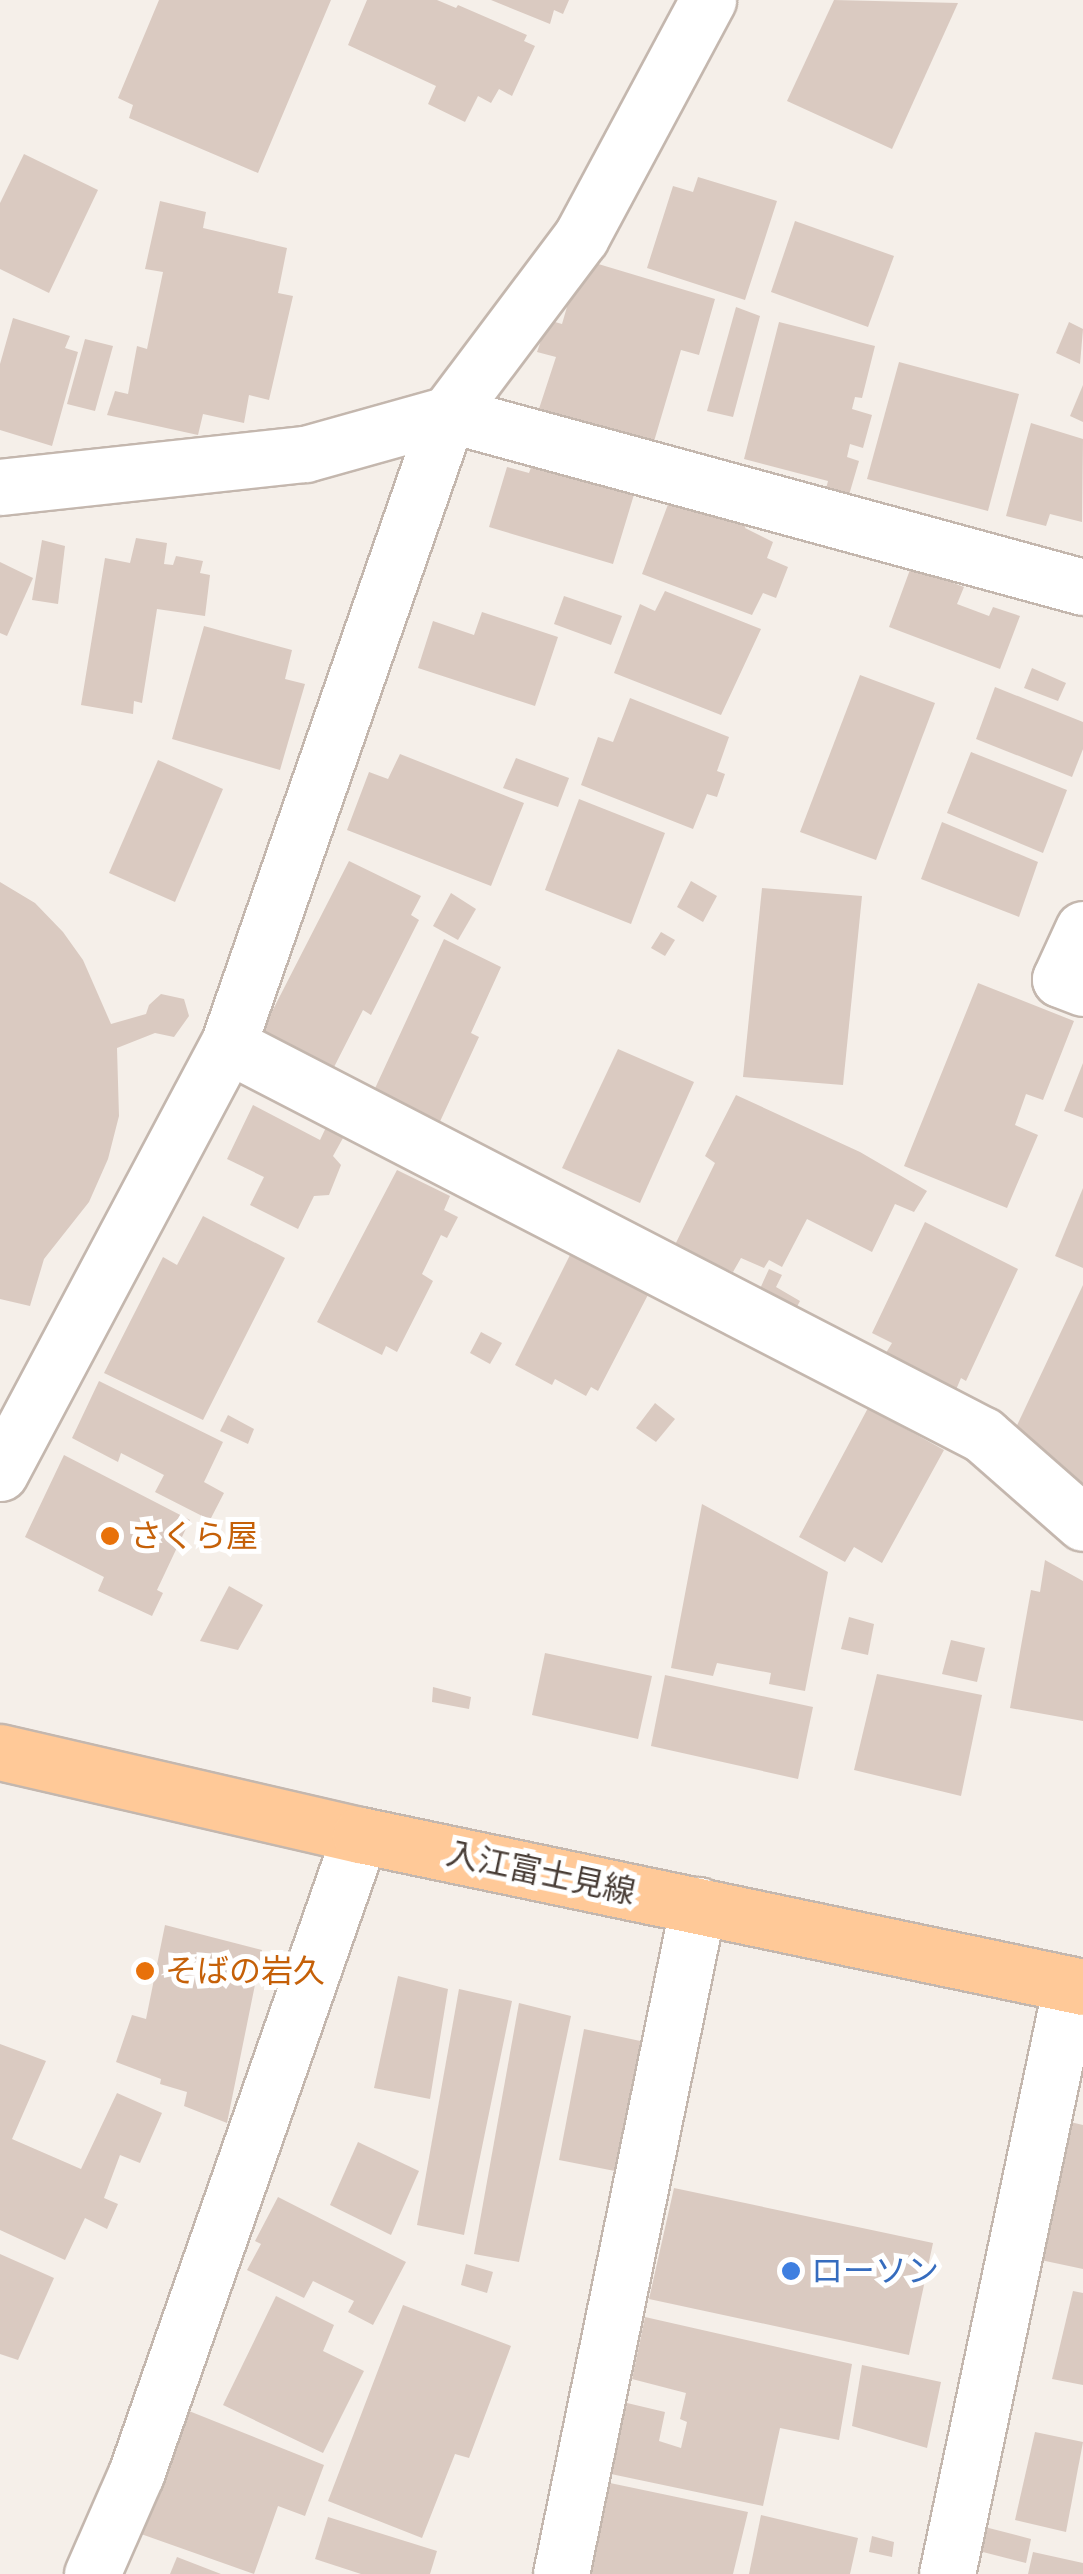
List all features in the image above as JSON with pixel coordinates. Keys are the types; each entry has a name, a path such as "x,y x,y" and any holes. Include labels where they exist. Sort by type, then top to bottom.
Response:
{"main road":[{"name":"入江富士見線","path":"0,1752 360,1835 1077,1986"}],"street":[{"path":"0,1473 228,1045 448,414 580,237 708,0"},
{"path":"0,487 305,454 448,414 1083,587"},
{"path":"1083,929 1060,979 1083,988"},
{"path":"228,1045 982,1435 1083,1523"},
{"path":"92,2574 136,2474 360,1835"},
{"path":"561,2574 698,1905"},
{"path":"947,2574 1077,1986"}],"building":[{"path":"159,0 331,0 258,173 129,118 133,105 118,98"},
{"path":"367,0 437,0 456,8 458,5 527,35 524,41 535,46 512,96 499,89 491,103 478,96 465,122 428,104 436,86 348,45"},
{"path":"491,0 569,0 563,14 554,10 550,24"},
{"path":"834,0 958,3 892,149 787,101"},
{"path":"24,154 98,190 49,293 0,269 0,203"},
{"path":"698,177 777,201 745,300 647,268 673,186 693,192"},
{"path":"160,201 206,212 203,228 287,248 278,293 293,296 269,400 249,395 244,423 203,414 198,435 107,415 115,391 128,394 137,346 147,349 163,272 145,269"},
{"path":"795,221 894,256 868,327 771,292"},
{"path":"595,263 715,299 699,355 681,350 650,455 534,424 556,357 537,352 548,320 562,324 569,300"},
{"path":"736,307 760,316 733,417 707,411"},
{"path":"13,318 70,336 65,348 78,352 52,446 0,430 0,364"},
{"path":"779,322 875,346 862,398 855,397 852,409 872,415 863,448 850,444 847,457 859,461 849,495 826,489 828,481 744,459"},
{"path":"1069,322 1083,329 1080,364 1056,353"},
{"path":"85,339 113,346 95,411 67,404"},
{"path":"899,362 1019,394 988,511 867,479"},
{"path":"1083,385 1083,422 1070,416"},
{"path":"1031,423 1083,439 1082,522 1050,514 1046,526 1006,516"},
{"path":"538,448 639,478 613,564 489,527 507,467 529,473"},
{"path":"670,499 754,504 745,528 773,542 767,558 788,567 776,598 763,593 752,615 642,574"},
{"path":"136,538 167,543 164,564 173,565 176,556 203,561 200,573 210,575 205,616 157,609 142,703 134,701 133,714 81,705 105,558 130,563"},
{"path":"42,540 65,546 58,604 32,600"},
{"path":"0,562 33,578 7,636 0,633"},
{"path":"911,567 964,587 957,604 989,616 993,607 1020,616 1000,669 889,627"},
{"path":"665,591 761,629 721,715 614,673 640,604 655,611"},
{"path":"564,596 622,616 611,645 554,624"},
{"path":"482,612 558,637 535,706 418,668 433,621 474,635"},
{"path":"204,626 292,650 285,679 305,684 280,770 172,739"},
{"path":"1032,668 1066,683 1058,701 1024,688"},
{"path":"860,675 935,703 876,860 800,832"},
{"path":"995,687 1083,722 1083,749 1072,777 976,739"},
{"path":"630,698 729,737 717,771 725,774 717,797 707,794 693,829 581,785 598,737 613,742"},
{"path":"971,752 1067,790 1043,853 947,813"},
{"path":"400,754 524,803 491,886 347,830 369,772 388,779"},
{"path":"516,758 569,778 558,807 503,788"},
{"path":"158,760 223,789 175,902 109,873"},
{"path":"579,799 665,833 631,924 545,890"},
{"path":"942,822 1038,862 1019,917 921,879"},
{"path":"349,861 421,896 411,915 419,920 371,1015 363,1010 330,1075 259,1037"},
{"path":"691,881 717,896 703,922 677,907"},
{"path":"0,882 35,903 63,932 83,960 111,1024 146,1014 161,994 184,999 189,1016 174,1037 155,1033 117,1048 119,1116 108,1159 89,1202 44,1259 30,1306 0,1299"},
{"path":"762,888 862,896 843,1085 743,1077"},
{"path":"451,893 476,909 458,940 433,926"},
{"path":"661,932 675,940 665,956 651,948"},
{"path":"444,939 501,967 471,1033 479,1037 437,1128 371,1097"},
{"path":"978,983 1074,1021 1043,1100 1026,1094 1015,1125 1038,1135 1007,1208 904,1166"},
{"path":"618,1049 694,1082 640,1203 562,1168"},
{"path":"1083,1063 1083,1118 1064,1111"},
{"path":"736,1095 860,1152 927,1191 914,1212 895,1204 872,1252 807,1219 782,1267 769,1260 764,1268 741,1258 733,1272 723,1268 720,1276 671,1253 715,1163 705,1156"},
{"path":"253,1105 320,1140 330,1119 348,1129 333,1156 341,1165 329,1195 314,1196 298,1229 250,1205 264,1177 227,1159"},
{"path":"397,1170 450,1196 444,1210 458,1217 447,1238 441,1235 422,1274 433,1281 397,1352 386,1346 382,1355 317,1322"},
{"path":"1083,1188 1083,1268 1055,1256"},
{"path":"203,1216 285,1258 203,1420 104,1373 163,1257 177,1265"},
{"path":"925,1222 1018,1269 966,1381 961,1378 955,1392 884,1356 892,1343 872,1333"},
{"path":"573,1249 651,1289 598,1391 591,1387 586,1396 555,1379 552,1385 515,1365"},
{"path":"769,1269 782,1275 776,1287 800,1301 791,1318 758,1293"},
{"path":"1083,1285 1083,1483 1011,1438"},
{"path":"481,1332 502,1343 490,1364 470,1353"},
{"path":"99,1381 223,1442 204,1482 224,1493 210,1520 155,1492 164,1475 121,1453 118,1462 72,1438"},
{"path":"655,1403 675,1419 656,1442 636,1428"},
{"path":"868,1408 944,1450 882,1563 854,1547 845,1562 799,1537"},
{"path":"228,1415 254,1429 248,1444 220,1431"},
{"path":"64,1455 190,1520 157,1590 163,1593 152,1616 98,1591 104,1577 25,1537"},
{"path":"702,1504 828,1572 805,1691 769,1684 771,1673 717,1663 713,1676 671,1668"},
{"path":"1045,1560 1083,1581 1083,1721 1010,1708 1031,1590 1040,1592"},
{"path":"229,1586 263,1605 238,1650 200,1641"},
{"path":"849,1617 874,1624 868,1655 841,1649"},
{"path":"951,1640 985,1648 977,1682 942,1674"},
{"path":"545,1653 652,1676 638,1739 532,1715"},
{"path":"877,1674 982,1695 961,1796 854,1770"},
{"path":"665,1675 813,1707 798,1779 651,1746"},
{"path":"433,1687 471,1697 469,1709 432,1702"},
{"path":"165,1925 262,1950 227,2123 184,2106 187,2092 160,2084 161,2079 116,2062 132,2015 146,2019"},
{"path":"398,1976 448,1989 430,2099 374,2088"},
{"path":"459,1989 512,2001 464,2235 417,2225"},
{"path":"519,2003 571,2016 519,2262 474,2254"},
{"path":"584,2029 645,2042 620,2172 559,2160"},
{"path":"0,2044 46,2061 12,2139 81,2169 117,2093 162,2113 140,2163 120,2155 104,2198 118,2204 107,2229 85,2218 65,2260 0,2230"},
{"path":"1066,2121 1083,2125 1083,2269 1036,2259"},
{"path":"358,2142 419,2171 391,2235 330,2205"},
{"name":"ローソン","path":"674,2188 933,2243 909,2355 649,2299"},
{"path":"278,2197 406,2262 373,2325 348,2312 354,2301 313,2281 304,2298 247,2270 261,2244 255,2241"},
{"path":"0,2254 54,2278 18,2360 0,2354"},
{"path":"466,2264 493,2272 487,2293 461,2285"},
{"path":"1073,2291 1083,2293 1083,2385 1052,2379"},
{"path":"276,2296 334,2325 323,2351 364,2371 323,2453 223,2405"},
{"path":"403,2305 511,2346 469,2458 455,2454 422,2538 328,2501"},
{"path":"645,2317 852,2364 839,2440 780,2428 763,2506 611,2474 627,2403 665,2412 659,2441 681,2448 687,2422 680,2419 686,2393 632,2379"},
{"path":"862,2365 941,2382 927,2448 852,2426"},
{"path":"189,2411 324,2465 305,2516 278,2506 254,2574 141,2534 144,2525 131,2520 152,2465 167,2470"},
{"path":"1035,2432 1083,2442 1066,2532 1015,2520"},
{"path":"610,2483 748,2512 733,2574 591,2574"},
{"path":"761,2515 858,2538 850,2574 749,2574"},
{"path":"328,2517 437,2551 430,2574 361,2574 315,2559"},
{"path":"981,2526 1031,2539 1026,2563 975,2550"},
{"path":"872,2536 894,2542 892,2557 869,2552"},
{"path":"1033,2552 1083,2563 1083,2574 1028,2574"},
{"path":"177,2557 221,2574 170,2574"}],"place":[{"name":"さくら屋","path":"110,1536"},
{"name":"そばの岩久","path":"145,1971"},
{"name":"ローソン","path":"791,2271"}]}
